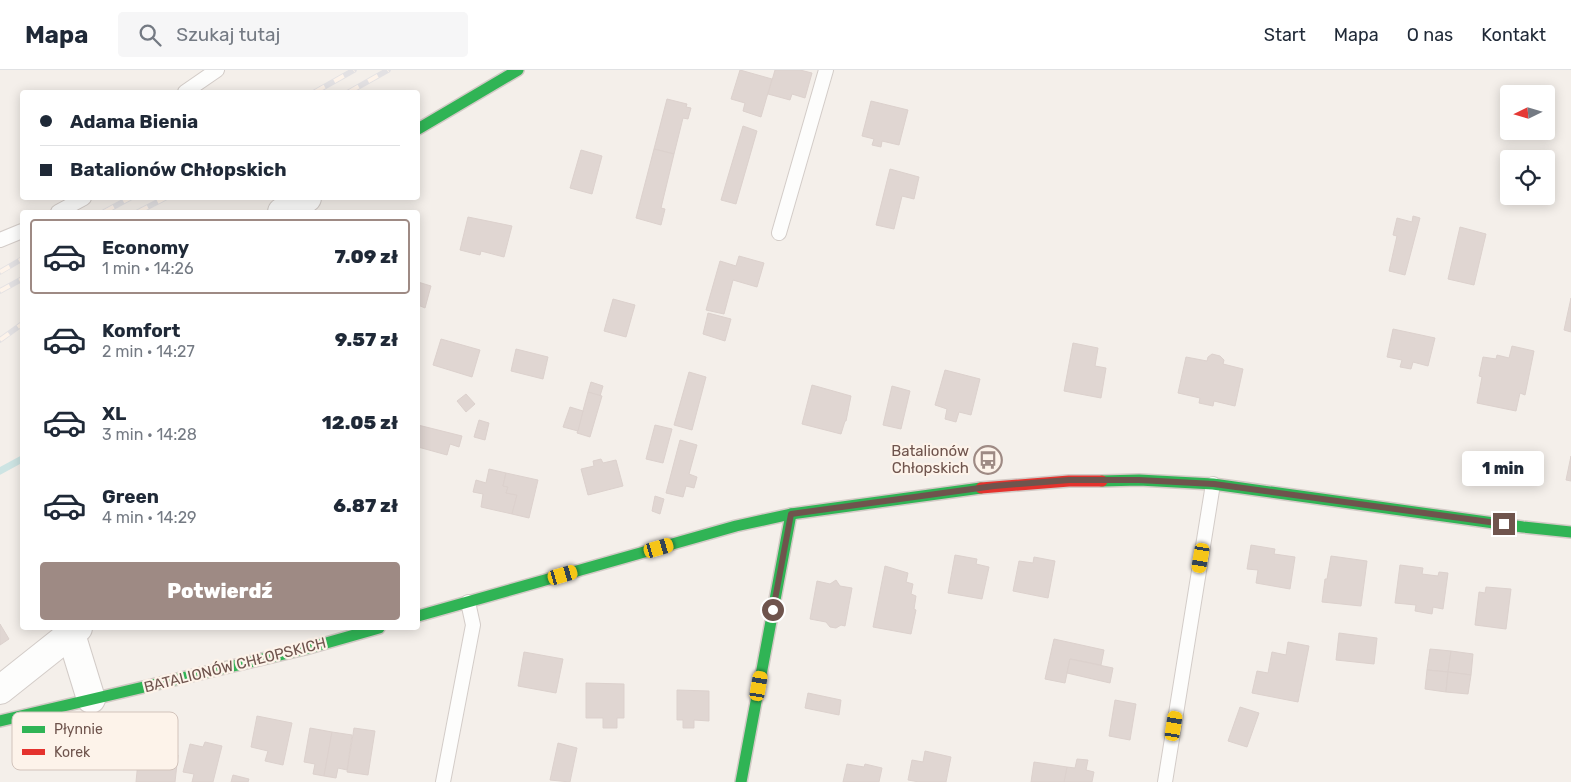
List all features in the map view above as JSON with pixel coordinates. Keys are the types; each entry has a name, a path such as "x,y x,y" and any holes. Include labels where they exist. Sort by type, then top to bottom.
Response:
{"street":[{"path":"420,129 518,70"},
{"path":"286,210 303,200"},
{"path":"420,615 736,526 791,514 1004,485 1069,480 1139,480 1214,484 1571,532"},
{"path":"741,782 791,514"},
{"name":"BATALIONÓW CHŁOPSKICH","path":"37,712 296,651 372,630"},
{"path":"0,690 75,631 91,699"}],"lane":[{"path":"188,90 217,70"},
{"path":"779,234 826,70"},
{"path":"62,210 80,200"},
{"path":"0,240 20,232"},
{"path":"1165,782 1214,484"},
{"path":"443,782 473,625 468,602"}],"building":[{"path":"740,70 772,79 761,117 743,111 745,103 731,99"},
{"path":"775,70 800,70 812,73 805,98 792,94 790,100 768,94"},
{"path":"667,99 687,104 686,107 691,108 688,119 683,118 674,154 654,149"},
{"path":"871,101 908,110 899,145 882,141 881,147 872,145 874,139 862,136"},
{"path":"743,126 757,131 736,204 721,200"},
{"path":"654,149 674,154 661,208 665,209 661,225 636,218"},
{"path":"581,150 602,156 592,194 570,188"},
{"path":"890,169 919,177 914,199 902,196 894,229 876,225"},
{"path":"1413,216 1420,218 1405,275 1389,271 1397,236 1393,235 1397,218 1412,222"},
{"path":"468,217 512,226 504,257 481,251 480,255 460,250"},
{"path":"1460,227 1486,234 1474,285 1448,279"},
{"path":"739,256 764,263 757,287 733,280 724,314 706,310 720,261 736,266"},
{"path":"420,283 431,286 425,308 420,306"},
{"path":"1571,298 1571,332 1564,330"},
{"path":"613,299 635,305 626,337 604,331"},
{"path":"708,313 731,319 725,341 703,334"},
{"path":"1393,329 1435,338 1428,366 1413,362 1411,369 1400,367 1402,360 1387,357"},
{"path":"441,339 480,350 472,377 433,365"},
{"path":"1073,343 1098,348 1095,366 1106,368 1101,398 1064,391"},
{"path":"1512,346 1534,351 1525,395 1520,393 1516,411 1477,403 1482,377 1479,376 1483,357 1496,359 1497,355 1509,358"},
{"path":"516,349 548,357 543,379 511,371"},
{"path":"1212,354 1220,356 1224,360 1223,364 1243,369 1235,406 1214,401 1213,406 1199,403 1200,398 1178,393 1186,357 1207,361 1208,357"},
{"path":"945,370 980,379 971,415 959,412 956,422 945,419 947,409 935,405"},
{"path":"689,372 706,377 692,430 674,425"},
{"path":"591,382 603,386 600,396 588,392"},
{"path":"812,385 851,396 846,421 841,434 802,424"},
{"path":"892,386 910,391 901,429 883,425"},
{"path":"588,392 602,396 590,437 577,433"},
{"path":"466,394 475,404 466,412 457,401"},
{"path":"570,407 583,411 578,431 563,427"},
{"path":"479,420 489,423 485,440 474,437"},
{"path":"655,425 672,429 663,463 646,459"},
{"path":"420,426 462,436 459,447 450,444 447,455 420,448"},
{"path":"680,440 697,445 689,474 697,477 694,488 686,486 683,497 666,493"},
{"path":"1571,456 1571,481 1566,480"},
{"path":"601,459 603,463 616,460 623,486 588,495 581,469 594,466 593,461"},
{"path":"489,469 506,473 503,486 508,487 506,493 517,495 512,514 481,507 483,494 473,492 476,480 486,483"},
{"path":"506,473 538,480 529,518 512,514 517,495 506,493 508,487 503,486"},
{"path":"655,496 664,499 660,514 652,511"},
{"path":"1251,545 1275,549 1274,554 1295,557 1290,589 1256,583 1258,570 1247,569"},
{"path":"955,555 977,559 976,564 989,567 982,599 948,593"},
{"path":"1331,556 1367,561 1361,606 1322,602"},
{"path":"1034,557 1055,561 1048,598 1013,591 1019,561 1033,563"},
{"path":"1400,565 1423,568 1422,574 1438,576 1439,572 1448,573 1443,609 1433,607 1432,614 1415,611 1416,605 1395,603"},
{"path":"885,566 908,573 906,582 913,584 911,594 916,596 914,609 916,610 911,634 873,627"},
{"path":"836,580 840,586 852,588 845,626 841,625 836,628 830,627 826,622 810,619 817,581 830,584"},
{"path":"1486,587 1511,589 1506,629 1475,625 1479,592 1485,593"},
{"path":"0,624 9,639 0,645"},
{"path":"1339,633 1377,638 1374,664 1336,660"},
{"path":"1054,639 1104,650 1101,665 1070,659 1065,683 1045,679"},
{"path":"1288,642 1309,646 1298,702 1252,693 1257,671 1268,673 1272,652 1286,655"},
{"path":"1430,649 1451,651 1448,672 1427,670"},
{"path":"1451,651 1473,654 1471,675 1448,672"},
{"path":"524,652 563,659 556,693 518,686"},
{"path":"1070,659 1113,668 1110,683 1067,673"},
{"path":"1427,670 1448,672 1446,692 1425,689"},
{"path":"1448,672 1471,675 1468,694 1446,692"},
{"path":"586,683 624,684 624,718 617,718 617,728 603,728 603,718 586,718"},
{"path":"677,690 709,691 709,721 694,720 694,728 683,728 683,720 677,720"},
{"path":"808,693 841,700 839,715 805,708"},
{"path":"1115,700 1136,704 1130,740 1109,736"},
{"path":"1240,707 1259,713 1247,747 1228,741"},
{"path":"257,716 292,723 283,765 265,761 268,751 251,747"},
{"path":"310,728 332,732 324,776 313,774 315,764 304,762"},
{"path":"354,728 375,731 368,775 347,772"},
{"path":"332,732 352,735 347,770 338,768 336,778 324,776"},
{"path":"205,742 222,746 213,782 192,782 194,774 183,772 190,744 203,747"},
{"path":"558,743 577,748 570,782 550,780"},
{"path":"925,751 951,757 946,782 908,780 912,760 923,762"},
{"path":"1077,759 1088,760 1086,770 1094,772 1092,782 1064,782 1067,767 1075,768"},
{"path":"1034,762 1067,767 1064,782 1031,782"},
{"path":"847,764 864,767 865,764 882,768 879,782 843,782"},
{"path":"137,770 176,770 175,782 136,782"},
{"path":"233,775 249,779 248,782 231,782"}],"waterway":[{"path":"0,471 20,460"}],"railway":[{"path":"319,90 354,70"},
{"path":"353,90 388,70"},
{"path":"108,210 126,200"},
{"path":"142,210 161,200"},
{"path":"0,272 20,260"},
{"path":"0,291 20,280"},
{"path":"0,340 20,325"}],"traffic: fast":[{"path":"420,128 518,70"},
{"path":"1102,481 1139,480 1213,484 1571,532"},
{"path":"420,615 736,526 791,514 981,488"},
{"path":"741,782 791,514"},
{"path":"38,712 305,649 372,630"},
{"path":"0,721 12,718"}],"traffic: jam":[{"path":"981,488 1069,481 1102,481"}],"place":[{"name":"Batalionów Chłopskich","path":"988,460"}],"route":[{"path":"773,610 791,514 994,486 1069,480 1139,480 1214,484 1504,524"}]}
